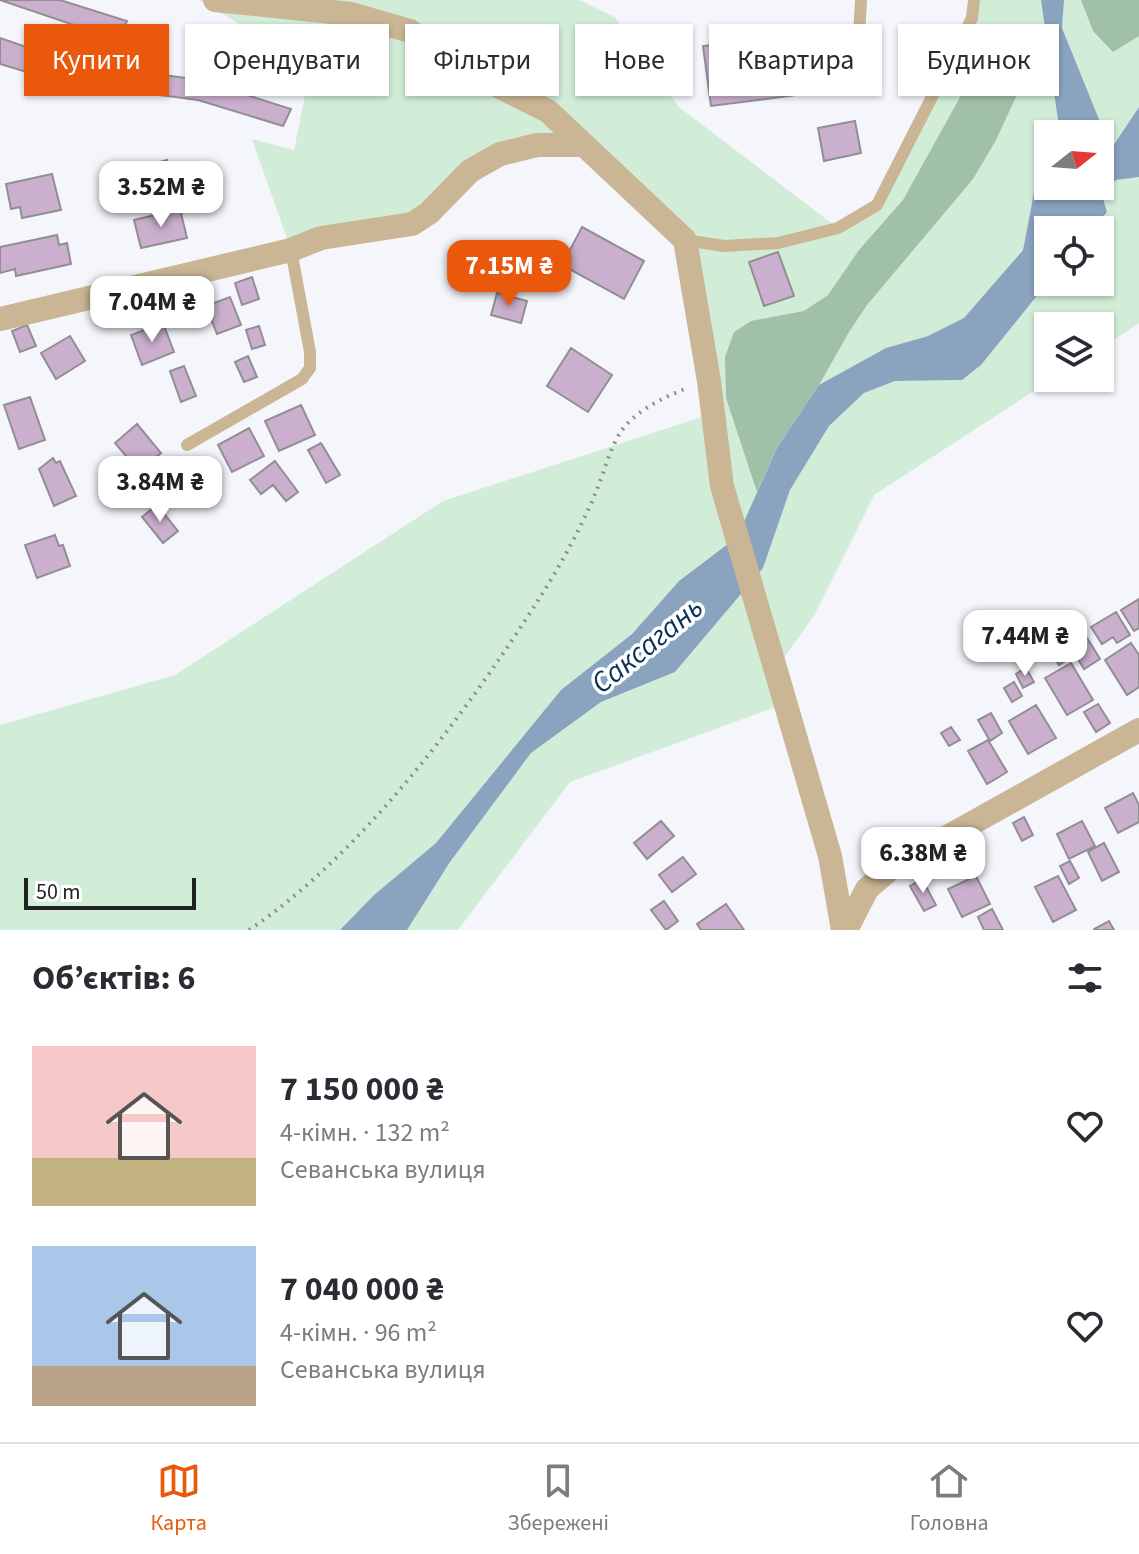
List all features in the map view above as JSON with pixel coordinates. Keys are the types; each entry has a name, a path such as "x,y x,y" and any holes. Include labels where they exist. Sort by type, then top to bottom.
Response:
{"street":[{"path":"215,0 351,14 410,31 458,66 548,111 580,145 685,240 709,381 722,486 830,856 845,930"},
{"path":"0,319 291,250 321,238 412,224 429,213 470,171 500,154 537,145 580,145"},
{"path":"845,930 867,889 890,869 1139,730"}],"lane":[{"path":"860,24 861,0"},
{"path":"685,240 724,246 778,243 838,228 877,205 972,18 974,0"},
{"path":"187,445 302,379 310,368 310,352 291,250"}],"path":[{"path":"249,930 286,906 367,823 455,724 541,596 595,495 621,431 653,402 709,381"}],"green space":[{"path":"199,0 579,0 615,17 620,24 575,24 575,96 671,96 679,107 838,228 877,205 933,96 1056,96 1060,120 1034,120 1034,192 1023,249 964,319 928,336 886,348 777,448 737,537 679,581 632,634 561,690 436,843 374,895 340,930 0,930 0,725 175,675 443,501 714,413 690,255 580,145 500,154 429,213 291,250 252,139 294,150 305,96 389,96 389,24 240,24"},
{"path":"974,0 1041,0 1045,24 969,24"},
{"path":"1064,0 1081,0 1093,31 1139,36 1139,107 1114,145 1114,120 1099,120 1062,28"},
{"path":"1081,0 1139,0 1139,36 1113,52 1093,31"},
{"path":"961,96 1016,96 973,179 867,305 849,332 819,385 777,448 757,492 726,398 725,357 734,332 751,321 804,311 828,295 859,250 903,200"},
{"path":"1139,177 1139,323 1114,340 1114,312 1034,312 1034,391 874,495 814,616 781,662 792,701 570,782 458,930 407,930 450,862 531,753 601,702 675,672 763,568 790,490 829,426 864,393 895,381 962,380 981,365 1037,296 1114,296 1114,216 1104,216 1107,212 1103,200 1114,200 1116,180"}],"water":[{"path":"1041,0 1064,0 1062,28 1099,120 1058,120 1055,96 1059,96 1059,24 1044,24"},
{"path":"1139,107 1139,177 1114,182 1114,144"},
{"name":"Саксагань","path":"1034,192 1034,200 1103,200 1107,212 1104,216 1034,216 1034,296 1037,296 981,365 962,380 895,381 864,393 829,426 790,490 763,568 675,672 601,702 531,753 450,862 407,930 340,930 374,895 436,843 561,690 632,634 679,581 737,537 777,448 819,385 886,348 928,336 964,318 1023,250"}],"building":[{"path":"0,0 60,0 127,21 126,24 71,24"},
{"path":"0,38 24,46 24,71 0,64"},
{"path":"709,45 709,91 703,46"},
{"path":"169,76 185,78 185,96 250,96 291,109 283,126 198,100 167,96"},
{"path":"710,96 789,96 711,106"},
{"path":"855,121 861,153 824,161 818,128"},
{"path":"167,160 176,193 144,203 135,169"},
{"path":"52,174 61,210 22,218 20,207 11,209 6,184"},
{"path":"180,209 187,238 141,248 134,220"},
{"path":"582,227 644,261 624,299 562,265"},
{"path":"57,235 59,245 67,243 71,264 16,276 15,269 0,273 0,247"},
{"path":"778,252 794,296 764,306 749,262"},
{"path":"252,277 259,299 242,305 235,283"},
{"path":"497,293 527,301 521,323 491,315"},
{"path":"230,297 241,325 217,334 206,306"},
{"path":"163,323 174,352 142,365 131,335"},
{"path":"27,325 36,346 20,352 12,331"},
{"path":"259,326 265,345 252,349 246,330"},
{"path":"70,336 85,361 56,379 41,353"},
{"path":"571,348 612,375 588,412 547,386"},
{"path":"248,356 257,377 244,382 235,362"},
{"path":"184,366 196,396 181,402 170,371"},
{"path":"30,397 45,440 19,449 4,405"},
{"path":"301,405 315,435 279,451 265,421"},
{"path":"137,424 161,453 139,471 115,443"},
{"path":"249,428 264,456 232,472 218,445"},
{"path":"321,443 340,475 326,483 308,450"},
{"path":"53,458 56,463 60,461 76,496 54,506 39,469"},
{"path":"275,461 298,492 286,501 273,485 261,494 250,480"},
{"path":"157,505 178,531 163,543 142,517"},
{"path":"55,535 59,546 63,545 70,566 37,578 25,545"},
{"path":"1139,599 1139,628 1134,631 1121,610"},
{"path":"1116,612 1130,635 1117,643 1113,637 1102,644 1091,627"},
{"path":"1084,633 1100,659 1084,669 1068,643"},
{"path":"1131,643 1139,655 1139,687 1127,695 1105,660"},
{"path":"1060,645 1068,659 1059,665 1050,652"},
{"path":"1071,663 1093,700 1067,715 1045,678"},
{"path":"1026,668 1034,682 1023,688 1016,674"},
{"path":"1014,682 1022,696 1012,702 1004,688"},
{"path":"1098,704 1110,723 1096,732 1084,712"},
{"path":"1036,705 1056,738 1028,754 1009,721"},
{"path":"991,713 1002,733 990,741 978,720"},
{"path":"951,727 960,740 949,746 941,733"},
{"path":"988,740 1007,772 987,784 968,751"},
{"path":"1133,793 1139,805 1139,822 1118,833 1105,808"},
{"path":"1024,817 1033,835 1022,841 1013,823"},
{"path":"661,821 674,836 647,859 634,843"},
{"path":"1082,821 1095,846 1069,859 1057,834"},
{"path":"1104,843 1119,872 1102,881 1088,852"},
{"path":"683,857 696,874 672,892 659,875"},
{"path":"1070,861 1079,878 1069,884 1060,866"},
{"path":"976,876 990,904 962,917 948,889"},
{"path":"1058,876 1076,910 1053,922 1035,887"},
{"path":"922,879 936,905 924,911 910,886"},
{"path":"664,901 678,921 666,930 651,910"},
{"path":"726,904 744,930 701,930 697,924"},
{"path":"992,909 1003,930 984,930 978,917"},
{"path":"1109,921 1114,930 1094,930 1094,929"}]}
